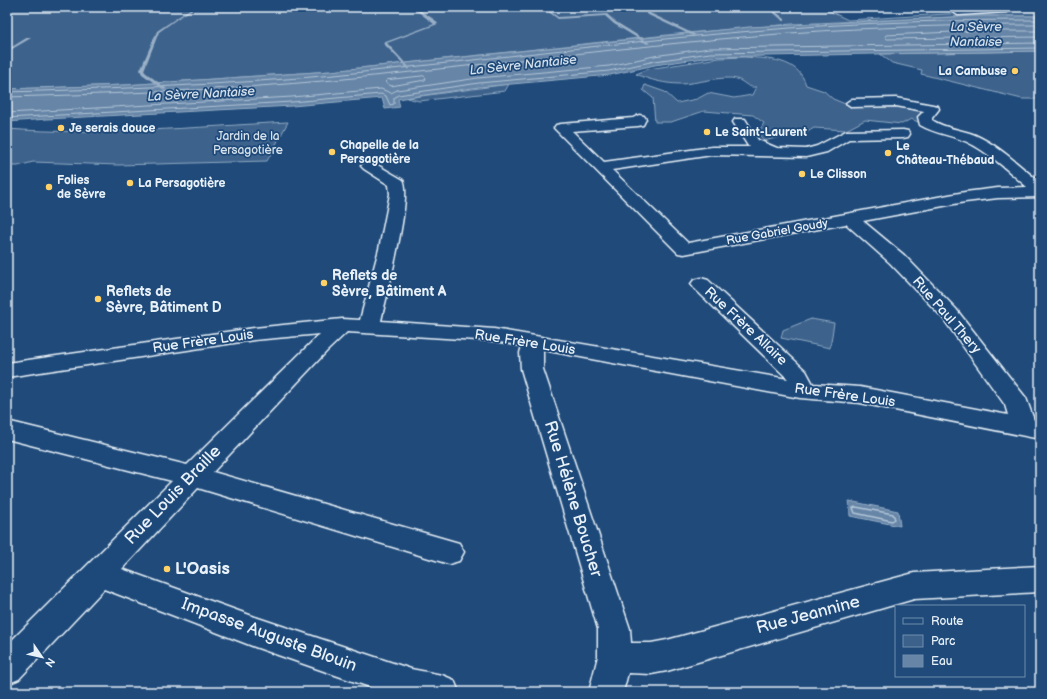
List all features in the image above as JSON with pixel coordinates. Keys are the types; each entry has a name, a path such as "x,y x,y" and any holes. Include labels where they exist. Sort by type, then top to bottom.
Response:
{"street":[{"path":"957,11 1006,9 1014,7"},
{"path":"852,103 896,102 933,108 925,117 925,122 930,126 966,136 981,143 1040,191"},
{"name":"Rue Gabriel Goudy","path":"639,119 638,122 561,128 684,249 966,197 998,193 1040,191"},
{"path":"740,122 749,147"},
{"path":"601,167 687,153 749,147 776,153 814,151 822,149 846,135 903,134"},
{"path":"369,166 397,183 398,194 388,249 369,326"},
{"name":"Rue Paul Thery","path":"850,219 897,259 949,313 1017,404 1032,428"},
{"name":"Rue Frère Allaire","path":"701,284 798,376 801,384 800,390"},
{"name":"Rue Frère Louis","path":"7,370 254,334 342,325 369,326 494,336 534,342 800,390 860,395 1032,428"},
{"name":"Rue Louis Braille","path":"7,668 97,573 319,346 342,325"},
{"name":"Rue Hélène Boucher","path":"534,342 531,353 532,369 614,629 615,656"},
{"path":"7,430 192,476 449,552"},
{"name":"Impasse Auguste Blouin","path":"97,573 270,637 411,685 442,692"},
{"name":"Rue Jeannine","path":"615,656 641,660 663,658 686,649 914,586 1040,579"},
{"path":"606,692 615,656"}],"green space":[{"path":"7,7 821,7 848,20 1012,10 1019,8 1040,11 1040,16 975,16 792,24 686,33 331,71 125,85 7,89"},
{"path":"1040,51 1040,99 1022,99 921,74 922,70 892,63 880,54"},
{"path":"719,58 763,58 789,65 802,76 806,85 824,91 833,99 850,106 857,107 882,101 929,108 930,116 918,122 911,119 902,124 865,120 846,130 814,128 804,134 787,135 764,141 758,133 764,123 753,115 704,111 671,122 655,122 653,98 643,90 645,85 665,92 677,103 697,99 708,93 734,98 752,95 756,87 750,87 740,80 731,78 687,84 675,84 658,81 636,74 648,69"},
{"path":"509,84 505,91 419,101 407,98"},
{"name":"Jardin de la Persagotière","path":"288,122 267,161 118,165 33,162 18,166 7,166 7,129 77,132"},
{"path":"811,319 834,323 830,348 781,338 783,330"}],"water":[{"name":"La Sèvre Nantaise","path":"975,16 1040,16 1040,51 710,57 655,65 610,75 479,87 398,99 400,107 385,109 382,98 292,106 7,122 7,89 125,85 331,71 749,27"},
{"path":"849,501 898,511 900,526 850,516"}],"waterway":[{"path":"178,18 195,7"},
{"path":"409,69 385,43 436,24 434,21 413,7"},
{"path":"543,7 557,17"},
{"path":"768,7 784,20"},
{"path":"647,13 694,35"},
{"path":"558,18 606,15 615,23 648,43"},
{"path":"165,89 143,73 142,70 158,32 176,19"},
{"path":"7,51 29,38"}],"tram line":[{"path":"1031,7 1040,9"}],"place":[{"name":"La Cambuse","path":"1015,71"},
{"name":"Je serais douce","path":"61,128"},
{"name":"Le Saint-Laurent","path":"707,132"},
{"name":"Chapelle de la Persagotière","path":"332,152"},
{"name":"Le Château-Thébaud","path":"888,153"},
{"name":"Le Clisson","path":"802,174"},
{"name":"La Persagotière","path":"130,183"},
{"name":"Folies de Sèvre","path":"49,187"},
{"name":"Reflets de Sèvre, Bâtiment A","path":"324,283"},
{"name":"Reflets de Sèvre, Bâtiment D","path":"98,299"},
{"name":"L'Oasis","path":"167,569"}]}
